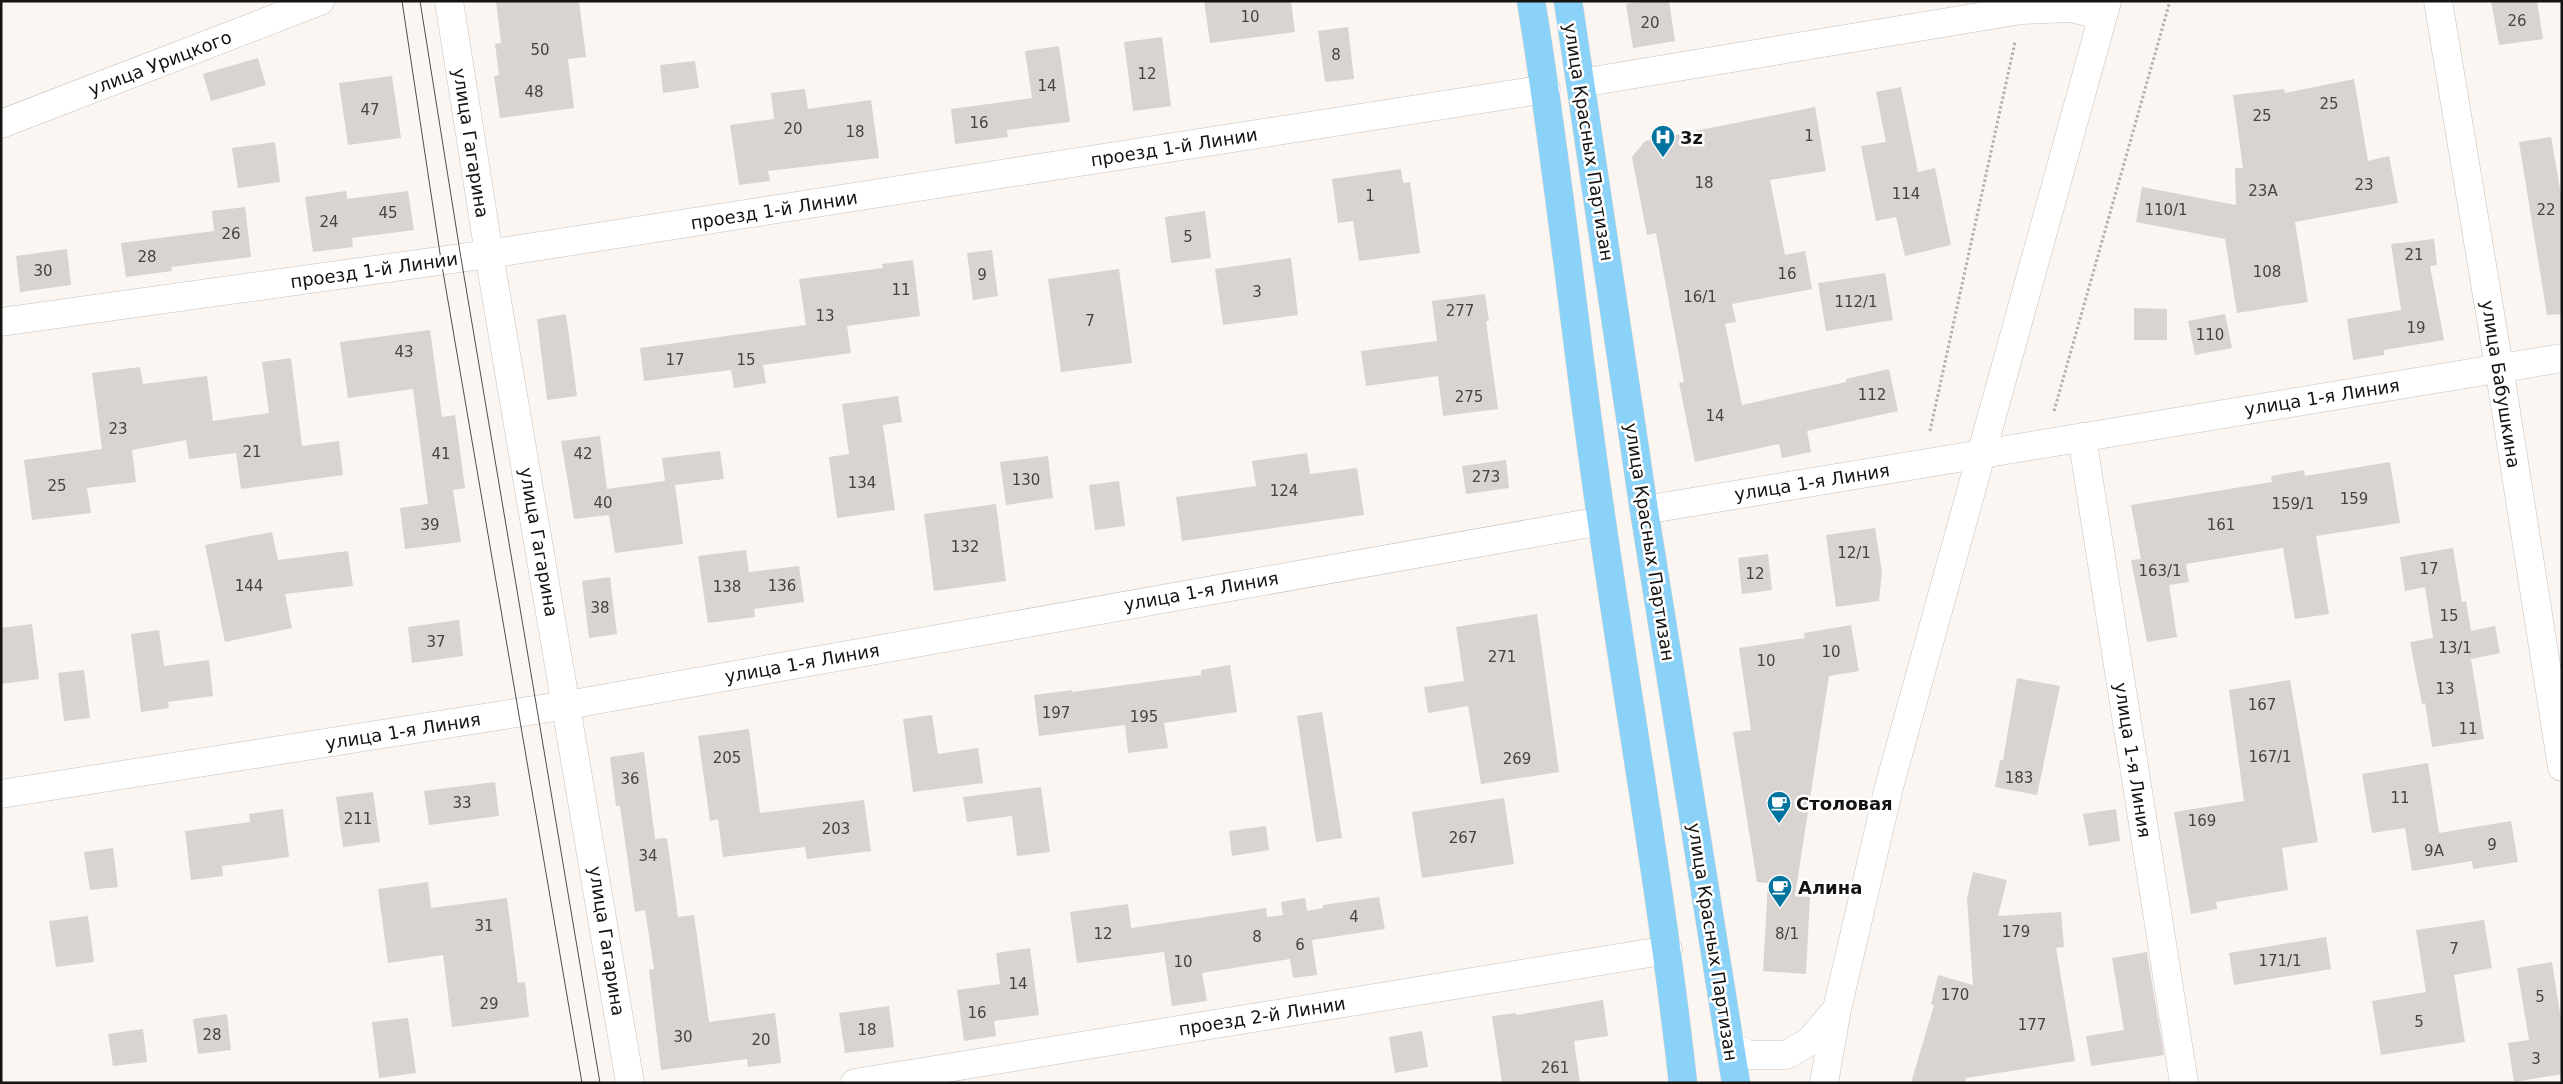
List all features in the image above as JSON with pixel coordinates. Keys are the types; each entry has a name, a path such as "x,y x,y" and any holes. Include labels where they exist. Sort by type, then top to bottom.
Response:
{"highway":[{"name":"улица Красных Партизан","path":"1531,1 1546,89 1601,521 1668,950 1683,1083"},
{"name":"улица Красных Партизан","path":"1568,1 1644,510 1736,1083"}],"street":[{"name":"улица Урицкого","path":"1,124 320,1"},
{"name":"улица Гагарина","path":"449,1 489,254 630,1083"},
{"name":"улица Бабушкина","path":"2438,1 2499,367 2562,766"},
{"path":"1581,83 2021,10 2105,8 1979,454 1889,787 1837,1009 1824,1083"},
{"name":"проезд 1-й Линии","path":"1,322 489,254 1546,89"},
{"name":"улица 1-я Линия","path":"1644,510 2562,358"},
{"name":"улица 1-я Линия","path":"2082,437 2184,1083"},
{"name":"улица 1-я Линия","path":"1,794 567,705 1601,521"},
{"name":"проезд 2-й Линии","path":"855,1083 1668,950"},
{"path":"1730,1045 1749,1055 1786,1055 1810,1042 1837,1009"}],"path":[{"path":"2045,443 2170,1"},
{"path":"1923,464 2021,10"}],"building":[{"path":"496,1 579,1 586,57 568,59 574,108 500,118 494,76 499,75 495,44 501,43"},
{"path":"1204,1 1291,1 1295,32 1210,43"},
{"path":"1644,1 1669,1 1675,41 1633,48 1626,4"},
{"path":"2491,1 2537,1 2543,39 2499,45"},
{"path":"1348,27 1354,79 1325,82 1318,31"},
{"path":"1162,37 1171,106 1133,111 1124,42"},
{"path":"1059,46 1070,122 1007,130 1008,137 955,144 951,109 1032,98 1025,51"},
{"path":"258,58 266,85 211,101 203,74"},
{"path":"695,61 699,88 663,93 660,65"},
{"path":"392,76 401,138 348,145 339,83"},
{"path":"2354,79 2368,161 2389,156 2398,203 2295,222 2308,302 2237,313 2225,239 2136,222 2142,187 2236,205 2235,168 2243,168 2233,95 2284,89 2285,93"},
{"path":"1901,87 1918,172 1935,168 1951,245 1905,256 1896,217 1876,221 1861,146 1886,142 1876,92"},
{"path":"805,89 808,109 871,100 879,158 768,171 770,181 739,185 730,125 774,119 771,93"},
{"path":"1815,107 1826,171 1770,180 1785,255 1805,251 1812,289 1732,304 1736,322 1725,324 1742,405 1846,382 1846,379 1889,369 1898,411 1807,431 1811,452 1782,458 1779,444 1695,462 1679,383 1684,382 1656,233 1647,235 1632,157 1645,141"},
{"path":"2551,137 2562,200 2562,314 2547,315 2519,142"},
{"path":"275,142 280,182 238,188 232,148"},
{"path":"1401,169 1403,183 1410,182 1420,253 1359,261 1353,221 1338,223 1332,179"},
{"path":"346,191 347,199 408,191 414,230 352,238 353,247 313,252 305,197"},
{"path":"245,207 251,257 171,267 172,271 126,277 121,243 214,231 212,211"},
{"path":"1205,211 1211,258 1171,263 1165,217"},
{"path":"2434,239 2437,265 2430,266 2444,340 2384,350 2384,355 2353,360 2347,319 2401,310 2391,244"},
{"path":"67,249 71,285 20,292 16,256"},
{"path":"992,250 998,296 973,300 967,253"},
{"path":"1291,258 1298,315 1223,325 1215,269"},
{"path":"913,260 920,316 847,326 851,353 763,365 766,383 734,388 731,370 644,381 640,348 806,325 799,279 883,268 882,264"},
{"path":"1119,269 1132,363 1061,372 1048,279"},
{"path":"1885,273 1893,320 1826,331 1818,283"},
{"path":"1485,294 1489,321 1486,321 1498,409 1443,416 1438,376 1366,386 1361,351 1437,341 1432,301"},
{"path":"2134,308 2167,309 2167,340 2134,340"},
{"path":"566,314 577,396 547,400 537,319"},
{"path":"2225,314 2232,348 2195,355 2188,321"},
{"path":"430,330 442,417 455,415 465,488 453,490 461,542 405,549 400,508 428,504 413,389 348,398 340,342"},
{"path":"291,358 302,446 339,441 343,475 241,489 236,453 189,459 186,440 132,450 136,482 87,488 91,513 32,520 24,460 102,449 92,373 140,367 143,384 207,376 213,421 269,413 262,362"},
{"path":"898,396 902,422 883,425 895,510 837,518 829,457 849,454 842,404"},
{"path":"600,436 607,489 665,481 662,458 720,451 724,479 675,485 683,544 615,553 609,515 574,519 561,441"},
{"path":"1307,453 1310,474 1357,468 1364,515 1182,541 1176,497 1256,486 1252,461"},
{"path":"1048,456 1053,498 1006,505 1000,462"},
{"path":"1506,460 1509,488 1466,494 1462,466"},
{"path":"2390,462 2400,523 2316,536 2329,614 2295,619 2283,548 2186,564 2189,582 2169,585 2177,637 2147,642 2131,560 2141,559 2131,505 2272,482 2271,476 2304,470 2305,476"},
{"path":"1119,481 1125,526 1095,530 1089,485"},
{"path":"996,504 1006,581 934,591 924,514"},
{"path":"1875,528 1882,572 1879,601 1836,607 1826,535"},
{"path":"272,532 278,560 348,551 353,586 285,594 292,628 225,642 205,545"},
{"path":"2453,548 2462,602 2466,601 2471,631 2495,626 2500,653 2471,659 2484,739 2432,747 2425,703 2422,704 2410,642 2433,638 2425,587 2405,591 2400,557"},
{"path":"746,550 749,572 799,566 804,602 754,609 755,617 708,623 698,556"},
{"path":"1768,554 1772,590 1742,594 1738,558"},
{"path":"610,577 617,634 589,638 582,581"},
{"path":"1537,614 1559,772 1481,784 1468,706 1428,713 1424,687 1464,681 1456,627"},
{"path":"459,620 463,656 412,663 408,627"},
{"path":"32,624 39,679 1,684 1,628"},
{"path":"1851,625 1859,671 1829,676 1795,896 1810,897 1806,974 1763,971 1768,883 1757,882 1733,732 1751,730 1739,648 1805,638 1804,633"},
{"path":"159,630 164,666 209,660 213,696 168,702 169,708 141,712 131,634"},
{"path":"1230,665 1237,712 1164,723 1168,748 1128,753 1125,725 1039,736 1034,695 1072,690 1072,692 1201,675 1201,670"},
{"path":"84,670 90,718 64,721 58,673"},
{"path":"2017,678 2060,686 2037,795 1995,787 2000,760 2003,760"},
{"path":"2290,680 2318,842 2282,848 2288,890 2216,902 2217,909 2191,914 2174,812 2244,801 2229,690"},
{"path":"1322,712 1342,838 1316,842 1297,716"},
{"path":"932,715 938,754 978,748 983,783 913,792 903,719"},
{"path":"749,729 760,813 864,800 871,851 807,859 805,847 723,857 718,819 710,821 698,736"},
{"path":"644,752 655,839 667,838 678,917 694,915 709,1022 775,1013 781,1063 748,1067 747,1059 661,1070 649,970 654,969 645,910 635,912 620,806 616,806 610,757"},
{"path":"2428,763 2439,833 2511,821 2518,862 2473,869 2472,861 2412,871 2405,828 2372,833 2362,774"},
{"path":"495,782 499,816 429,825 424,791"},
{"path":"1041,787 1050,852 1017,856 1012,816 967,822 963,797"},
{"path":"373,792 380,842 343,847 336,797"},
{"path":"1504,798 1514,864 1422,878 1412,812"},
{"path":"283,809 289,857 222,866 223,876 191,880 185,831 250,822 249,814"},
{"path":"2116,809 2120,841 2089,846 2083,814"},
{"path":"1266,826 1269,850 1232,856 1229,831"},
{"path":"113,848 118,887 90,890 84,852"},
{"path":"1973,872 2007,880 1998,916 2061,912 2064,947 2056,948 2075,1061 1966,1078 1965,1083 1911,1083 1934,1005 1931,1004 1938,975 1973,985 1967,898"},
{"path":"428,882 431,908 507,898 518,983 525,982 529,1017 452,1027 443,955 388,963 378,889"},
{"path":"1379,897 1385,929 1312,940 1317,975 1293,978 1290,959 1202,973 1207,1001 1172,1006 1164,952 1077,963 1070,912 1128,904 1131,928 1266,908 1267,917 1283,915 1281,902 1305,898 1307,911 1323,908 1323,905"},
{"path":"88,916 94,962 56,967 49,921"},
{"path":"2484,920 2492,968 2454,975 2465,1042 2381,1055 2372,1001 2426,992 2416,930"},
{"path":"2326,937 2331,969 2234,985 2229,953"},
{"path":"1030,948 1039,1015 994,1021 996,1036 964,1041 957,990 1000,984 996,953"},
{"path":"2147,952 2164,1055 2091,1066 2086,1036 2124,1030 2112,958"},
{"path":"2552,962 2562,1026 2562,1074 2514,1082 2508,1043 2529,1040 2517,968"},
{"path":"1603,1000 1608,1036 1574,1041 1580,1083 1502,1083 1492,1016 1516,1013 1517,1015"},
{"path":"889,1006 894,1047 845,1053 839,1013"},
{"path":"227,1014 231,1050 198,1054 193,1019"},
{"path":"408,1018 416,1073 379,1078 372,1022"},
{"path":"143,1029 147,1062 113,1066 108,1034"},
{"path":"1422,1031 1428,1067 1395,1073 1389,1037"}],"tram line":[{"path":"402,1 441,260 582,1083"},
{"path":"420,1 461,258 600,1083"}],"place":[{"name":"3z","path":"1663,158"},
{"name":"Столовая","path":"1779,824"},
{"name":"Алина","path":"1780,908"}]}
